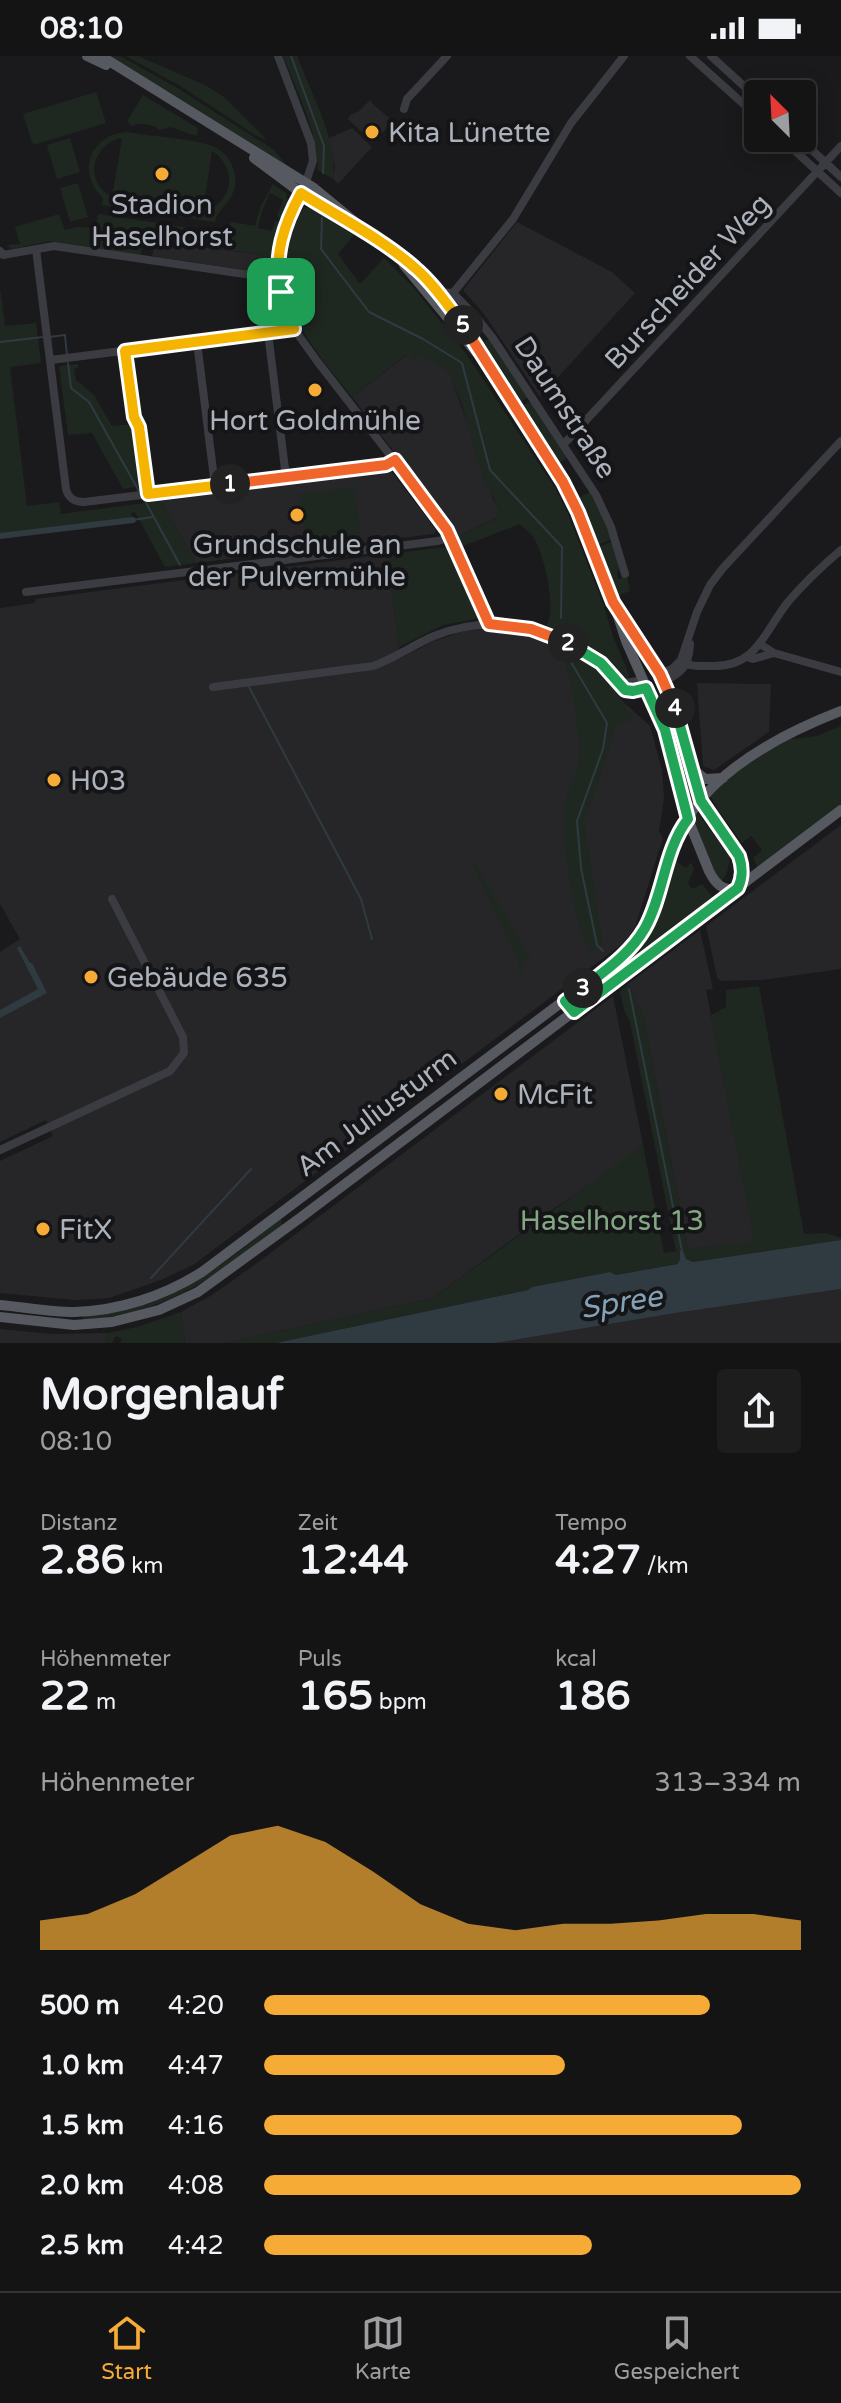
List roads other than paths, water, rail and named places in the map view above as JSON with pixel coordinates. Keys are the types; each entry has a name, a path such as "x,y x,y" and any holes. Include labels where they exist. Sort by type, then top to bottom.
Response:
{"main road":[{"name":"Daumstraße","path":"87,56 133,78"},
{"name":"Daumstraße","path":"101,56 211,125 419,271 472,337 484,361 572,498 626,641 665,730 688,819 714,881 725,889 738,888 742,874 739,856 701,801 680,720 662,678 613,602"},
{"name":"Daumstraße","path":"391,251 484,361"},
{"path":"644,684 662,678"},
{"name":"Am Juliusturm","path":"0,1305 75,1312 109,1308 153,1297 190,1280 626,954 646,927 677,838 701,801 723,778 771,744 841,711"},
{"path":"692,767 705,779 723,778"},
{"name":"Am Juliusturm","path":"0,1317 74,1325 112,1322 159,1310 198,1292 841,810"},
{"path":"565,1001 574,1012"}],"street":[{"path":"278,56 311,143 313,161 281,238 278,279 294,329 451,537 489,624"},
{"path":"404,109 407,99 447,56"},
{"path":"437,292 453,293 513,219 571,123 624,56"},
{"path":"711,56 744,86"},
{"path":"695,57 744,104"},
{"name":"Burscheider Weg","path":"563,445 841,146"},
{"path":"796,152 841,193"},
{"path":"814,152 841,177"},
{"path":"0,251 3,255 54,246 278,279"},
{"path":"36,249 66,489 71,498 84,502 386,465 395,460"},
{"name":"Daumstraße","path":"453,293 492,337 596,495 608,519 625,574"},
{"path":"51,360 294,329"},
{"path":"268,333 286,477"},
{"path":"197,342 215,486"},
{"path":"125,351 134,417 139,427 146,494"},
{"path":"662,678 681,660 702,601 723,568 841,441"},
{"path":"26,592 451,537"},
{"path":"687,664 719,666 747,657 760,644 796,593 841,550"},
{"path":"213,687 373,666 436,635 489,624 517,626 552,635 582,650 625,683 644,684"},
{"path":"662,678 680,673 687,664 691,631"},
{"path":"760,644 774,653 841,672"},
{"path":"747,657 753,659 774,653"},
{"path":"0,1150 170,1071 184,1053 183,1037 112,899"}],"water":[{"path":"20,946 47,993 0,1018 0,1010 38,989 17,948"},
{"name":"Spree","path":"841,1240 841,1289 496,1343 276,1343 532,1287 610,1272 616,1275 677,1264 683,1250 686,1259 693,1262"}],"waterway":[{"path":"291,56 324,146 323,173"},
{"path":"322,218 321,249 369,312 462,363 490,470 562,547 561,618"},
{"path":"49,337 65,335 67,356"},
{"path":"0,342 43,337"},
{"path":"68,363 71,388 89,402 140,493"},
{"path":"144,499 180,565"},
{"path":"133,520 152,517"},
{"path":"0,536 133,520"},
{"path":"565,652 607,723 603,749 577,821 581,868 597,945 603,951"},
{"path":"249,687 361,899 372,939"},
{"path":"629,989 682,1251"},
{"path":"151,1278 251,1169"}],"place":[{"name":"Kita Lünette","path":"372,132"},
{"name":"Stadion Haselhorst","path":"162,174"},
{"name":"Hort Goldmühle","path":"315,390"},
{"name":"Grundschule an der Pulvermühle","path":"297,515"},
{"name":"H03","path":"54,780"},
{"name":"Gebäude 635","path":"91,977"},
{"name":"McFit","path":"501,1094"},
{"name":"FitX","path":"43,1229"}],"park label":[{"name":"Haselhorst 13","path":"612,1220"}]}
